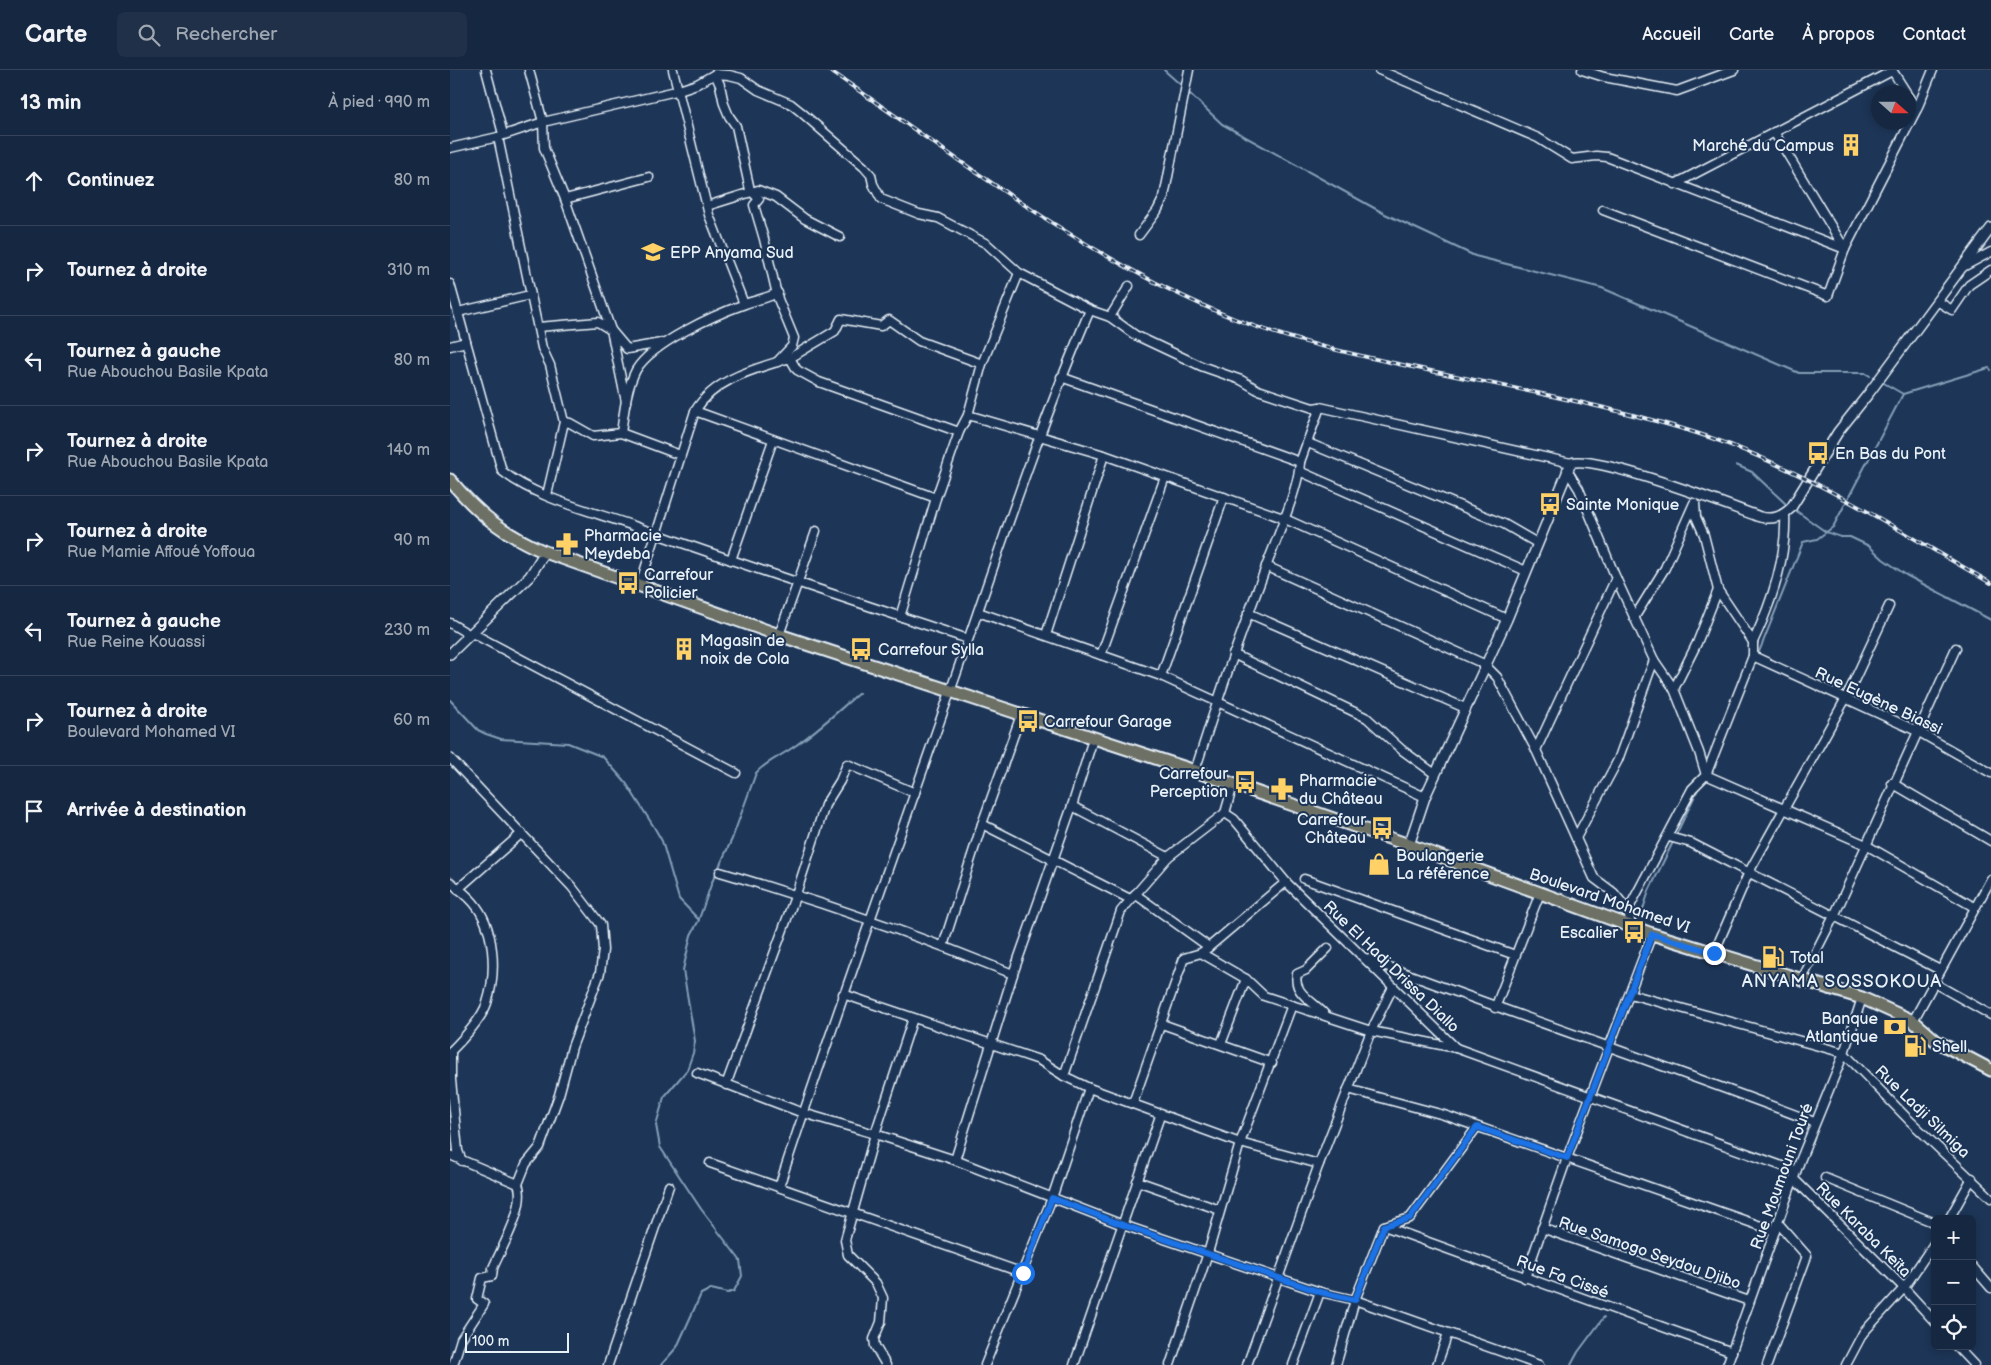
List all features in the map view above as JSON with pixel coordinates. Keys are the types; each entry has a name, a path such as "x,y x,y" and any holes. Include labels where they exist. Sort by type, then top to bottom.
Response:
{"main road":[{"path":"450,476 453,484"},
{"name":"Boulevard Mohamed VI","path":"453,484 494,525 545,552 612,578 640,585 779,635 1093,739 1195,770 1233,785 1409,845 1652,934 1862,998 1913,1022 1936,1041 1991,1070"}],"street":[{"path":"486,70 530,295 542,348 550,365 564,422 547,495"},
{"path":"529,70 543,122 544,148 565,198 610,330 626,402"},
{"path":"673,70 676,90 707,206 744,304"},
{"path":"1139,235 1157,211 1164,197 1189,70"},
{"path":"1379,70 1538,138 1572,159 1596,156 1607,157 1845,248"},
{"path":"1582,70 1604,77 1677,91 1724,72 1734,70"},
{"path":"1603,210 1828,296 1845,248 1917,109 1933,70"},
{"path":"1675,184 1892,71 1901,85"},
{"path":"450,148 543,122 676,90 697,84 715,74 740,78 758,90 791,104 864,167 871,175 872,184 881,200 918,214 938,218 987,244 1019,273 1090,310 1110,317 1135,335 1201,366 1241,380 1258,390 1313,408 1320,407 1569,467 1585,462 1697,493 1770,519 1785,514 1799,496 1823,452 1870,393 1991,228"},
{"path":"715,74 720,85 724,104 736,126 750,190 759,198 754,204 778,293 794,341 777,362"},
{"path":"1774,132 1845,248"},
{"path":"565,198 649,177"},
{"path":"707,206 750,190 758,190 776,197 805,219 840,237"},
{"path":"1963,266 1991,252"},
{"path":"1937,301 1952,310 1969,285 1991,270"},
{"path":"900,616 936,498 959,432 968,416 982,364 1019,273"},
{"path":"450,284 502,471 526,487 547,495 798,583 968,639"},
{"path":"1110,317 1129,286"},
{"path":"622,433 626,402 635,372 648,354 662,343 744,304 778,293"},
{"path":"458,312 530,295"},
{"path":"779,1187 868,921 951,691 1039,436 1061,377 1090,310"},
{"path":"640,585 680,455 696,411 709,392 724,381 790,358 834,332 841,320 881,326 889,320 919,341 982,364"},
{"path":"538,327 598,322 610,330 627,349 662,343"},
{"path":"450,346 466,342"},
{"path":"790,358 797,370 819,382 959,432"},
{"path":"1061,377 1300,467 1526,571"},
{"path":"1195,770 1217,700 1283,518 1320,407"},
{"path":"696,411 936,498"},
{"path":"968,416 1104,456 1283,518 1506,619"},
{"path":"564,422 570,423 593,436 622,433 680,455"},
{"path":"731,560 773,440"},
{"path":"1308,443 1504,524 1538,543"},
{"path":"1046,635 1104,456"},
{"path":"1409,845 1424,797 1506,619 1569,467"},
{"path":"1569,467 1634,618 1654,660 1674,689 1706,775 1785,807 1866,845 1974,907"},
{"path":"1101,655 1165,477"},
{"path":"1634,618 1665,568 1695,503 1697,493"},
{"path":"1161,676 1224,497"},
{"path":"1695,503 1696,517 1704,535 1718,590 1753,642"},
{"path":"1628,910 1669,837 1692,789 1706,775 1753,656 1753,642 1767,613 1786,540 1785,514"},
{"path":"779,635 816,531"},
{"path":"450,654 530,576 545,552"},
{"path":"1266,566 1484,664 1497,677 1536,750 1594,878 1614,893 1628,910 1631,926"},
{"path":"1536,750 1616,578"},
{"path":"1674,689 1697,643 1718,590"},
{"path":"1714,953 1749,872 1846,698 1889,606"},
{"path":"978,612 1161,676 1217,700 1424,797"},
{"path":"1248,613 1465,708"},
{"path":"450,623 736,774"},
{"path":"1802,979 1835,914 1892,783 1919,732 1956,648"},
{"path":"1233,654 1366,718 1402,750 1435,774"},
{"name":"Rue Eugène Biassi","path":"1753,656 1919,732 1991,773"},
{"path":"1576,838 1618,760 1654,660"},
{"path":"943,946 982,824 1022,715"},
{"path":"955,1160 990,1044 1052,859 1072,806 1093,739"},
{"path":"450,758 572,887 601,925 603,950 600,973 572,1048 559,1094 540,1147 526,1164 518,1184 521,1192 519,1208 493,1268 492,1276 482,1278 479,1285 478,1299 484,1304 461,1339 453,1365"},
{"path":"726,1085 796,894 825,805 840,781 847,764 915,793"},
{"path":"1892,783 1991,841"},
{"path":"1064,1076 1120,911 1168,857 1225,813 1233,785"},
{"path":"1072,806 1168,857"},
{"name":"Rue El Hadj Drissa Diallo","path":"1225,813 1234,819 1286,882 1456,1048 1590,1096 1795,1175"},
{"path":"982,824 1132,897 1209,947"},
{"path":"458,889 522,833"},
{"path":"1669,837 1691,843 1835,914 1940,970"},
{"path":"720,872 796,894 943,946 1013,974"},
{"path":"1304,879 1515,955"},
{"path":"1913,1022 1974,907 1991,879"},
{"path":"450,882 474,904 490,936 494,965 487,1004 464,1038 451,1051 458,1152 462,1161"},
{"path":"1133,1103 1184,958 1201,953 1286,882"},
{"path":"1495,1008 1540,893"},
{"path":"1525,1278 1567,1158 1652,934"},
{"path":"1326,1016 1302,994 1296,980 1297,974 1306,970 1328,948"},
{"path":"1201,953 1246,980 1264,996 1371,1031 1456,1048"},
{"path":"1362,957 1495,1008 1712,1083 1814,1122"},
{"path":"1221,1044 1246,980"},
{"path":"1934,983 1991,1014"},
{"path":"1247,1365 1319,1164 1371,1031 1393,987"},
{"path":"843,994 1039,1060 1064,1076 1089,1088 1240,1143 1319,1164"},
{"path":"1630,994 1844,1052"},
{"name":"Rue Moumouni Touré","path":"1727,1365 1814,1122 1844,1052 1862,998"},
{"path":"1170,1365 1208,1253 1240,1143 1272,1063 1292,1005"},
{"path":"886,1365 875,1346 874,1339 881,1322 883,1298 876,1283 848,1255 845,1240 875,1134 913,1018"},
{"path":"1162,1024 1272,1063"},
{"name":"Rue Ladji Silmiga","path":"1844,1052 1908,1119 1991,1198"},
{"path":"696,1073 803,1113 955,1160 1123,1225 1320,1292 1355,1300 1539,1365"},
{"path":"985,1365 1052,1198 1089,1088"},
{"path":"1348,1089 1444,1115 1775,1231"},
{"path":"1074,1365 1161,1113"},
{"path":"1336,1365 1355,1300 1384,1226 1410,1218 1477,1127"},
{"path":"450,1155 518,1184"},
{"path":"710,1163 1023,1273"},
{"name":"Rue Karaba Keïta","path":"1795,1175 1931,1318"},
{"path":"1825,1178 1931,1221"},
{"path":"1951,1215 1972,1178"},
{"path":"1137,1181 1220,1210"},
{"path":"608,1365 669,1186"},
{"path":"1768,1365 1806,1256 1778,1223"},
{"name":"Rue Fa Cissé","path":"1384,1226 1732,1352"},
{"name":"Rue Samogo Seydou Djibo","path":"1542,1228 1749,1302"},
{"path":"1846,1365 1863,1333 1904,1288 1931,1248"},
{"path":"1976,1271 1991,1288"},
{"path":"1293,1365 1320,1292"},
{"path":"1437,1365 1448,1333"},
{"path":"1960,1350 1974,1365"}],"waterway":[{"path":"1164,70 1183,87"},
{"path":"1188,92 1222,124 1385,214 1475,256 1602,288 1799,373 1865,373 1870,376"},
{"path":"1882,382 1903,394 1989,368 1991,370"},
{"path":"1757,657 1803,542 1817,539 1833,527 1903,394"},
{"path":"1736,465 1752,472 1788,506"},
{"path":"1795,510 1826,532 1841,537 1850,537 1869,546 1883,559 1906,575 1991,620"},
{"path":"1745,687 1755,661"},
{"path":"699,919 712,882 732,839 756,773 764,765 812,734 859,693"},
{"path":"450,700 478,730 486,734 501,739 568,743 603,757 626,783 654,827 662,841 679,899 699,920 691,935 683,970 695,1041 693,1053 687,1070 664,1097 656,1125 660,1147 701,1209 740,1260 742,1276 734,1291 728,1293 711,1289 701,1294 677,1347 661,1365"},
{"path":"1711,772 1716,765 1718,754"},
{"path":"1675,837 1700,785"},
{"path":"1640,918 1649,891 1673,842"},
{"path":"1571,1365 1578,1352 1604,1317"}],"railway":[{"path":"829,70 1026,206 1076,238 1180,295 1255,327 1318,345 1646,418 1721,442 1762,458 1840,496 1991,583"}],"place":[{"name":"Marché du Campus","path":"1851,145"},
{"name":"EPP Anyama Sud","path":"653,252"},
{"name":"En Bas du Pont","path":"1818,453"},
{"name":"Sainte Monique","path":"1550,504"},
{"name":"Pharmacie Meydeba","path":"567,544"},
{"name":"Carrefour Policier","path":"628,583"},
{"name":"Magasin de noix de Cola","path":"684,649"},
{"name":"Carrefour Sylla","path":"861,649"},
{"name":"Carrefour Garage","path":"1028,721"},
{"name":"Carrefour Perception","path":"1245,782"},
{"name":"Pharmacie du Château","path":"1282,789"},
{"name":"Carrefour Château","path":"1382,828"},
{"name":"Boulangerie La référence","path":"1379,864"},
{"name":"Escalier","path":"1634,932"},
{"name":"Total","path":"1773,957"},
{"name":"Banque Atlantique","path":"1895,1027"},
{"name":"Shell","path":"1915,1046"}],"district":[{"name":"ANYAMA SOSSOKOUA","path":"1842,981"}],"route":[{"path":"1023,1273 1052,1198 1123,1225 1277,1278 1320,1292 1355,1300 1384,1226 1410,1218 1477,1127 1567,1158 1652,934 1714,953"}]}
